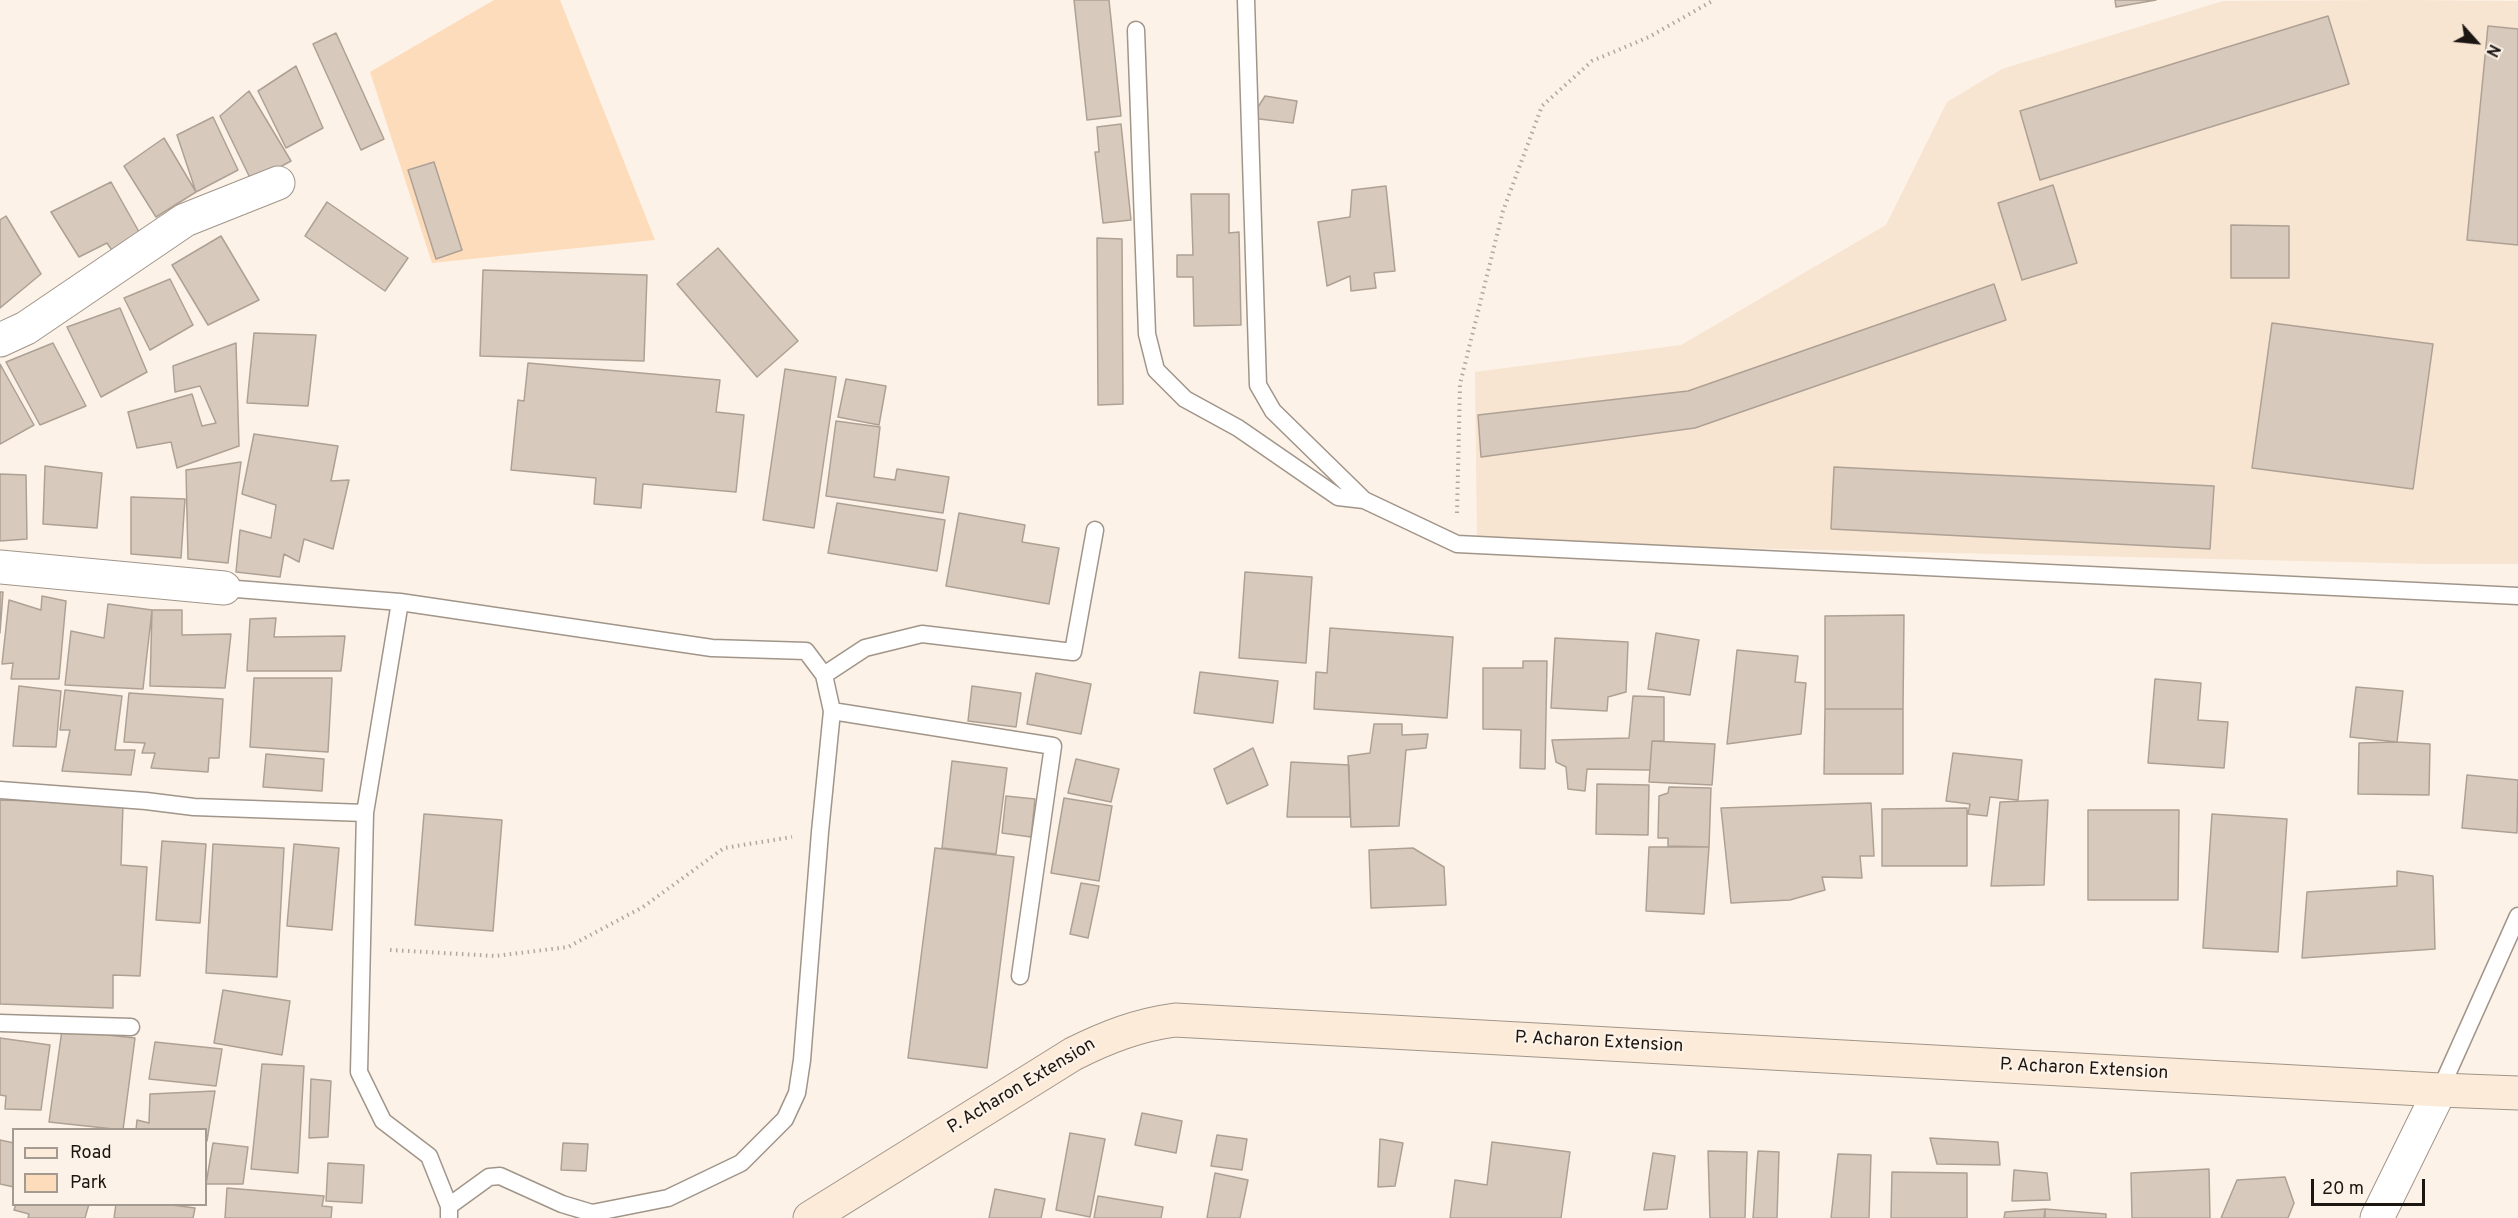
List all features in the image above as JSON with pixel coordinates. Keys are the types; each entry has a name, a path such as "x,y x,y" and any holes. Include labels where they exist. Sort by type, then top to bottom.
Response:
{"main road":[{"name":"P. Acharon Extension","path":"810,1218 1072,1054 1110,1036 1144,1024 1175,1020 2518,1093"}],"street":[{"path":"0,340 26,328 186,220 278,183"},
{"path":"0,567 224,588"},
{"path":"2377,1218 2440,1090"}],"lane":[{"path":"1246,0 1258,385 1273,411 1364,500"},
{"path":"1136,30 1147,334 1156,370 1185,399 1238,428 1338,497 1364,500 1457,544 2518,596"},
{"path":"824,675 865,648 922,634 1073,652 1095,530"},
{"path":"224,588 400,602 712,648 806,651 824,675 832,711 802,1060 797,1093 785,1119 741,1163 708,1181 668,1198 592,1215 500,1176 489,1177 449,1212 429,1156 383,1121 359,1072 365,813 400,602"},
{"path":"832,711 1053,746 1020,976"},
{"path":"0,790 194,807 365,813"},
{"path":"2440,1090 2518,916"},
{"path":"0,1023 131,1027"}],"path":[{"path":"1457,544 1460,384 1503,211 1542,106 1592,61 1649,37 1714,0"},
{"path":"361,948 496,956 568,947 643,907 723,848 820,832"}],"shaded area":[{"path":"2223,1 2518,1 2518,564 2432,564 1477,542 1475,372 1681,345 1886,225 1947,102 2002,69"}],"green space":[{"path":"494,0 560,0 655,240 432,263 370,72"}],"building":[{"path":"1074,0 1109,0 1121,116 1087,120"},
{"path":"2115,0 2156,0 2116,7"},
{"path":"2328,16 2349,84 2040,180 2020,111"},
{"path":"2488,26 2518,29 2518,245 2467,240"},
{"path":"336,33 384,139 361,150 313,44"},
{"path":"296,66 323,128 286,148 258,91"},
{"path":"249,91 291,161 252,182 220,116"},
{"path":"1265,96 1297,101 1293,123 1251,118"},
{"path":"213,117 238,170 196,192 177,135"},
{"path":"1121,124 1131,220 1103,223 1095,152 1099,152 1097,127"},
{"path":"164,138 196,192 156,217 124,166"},
{"path":"434,162 462,250 436,259 408,170"},
{"path":"111,182 143,239 117,258 107,243 79,257 51,212"},
{"path":"2053,185 2077,263 2022,280 1998,203"},
{"path":"1386,186 1395,271 1374,273 1376,288 1351,291 1350,276 1327,286 1318,222 1350,217 1352,190"},
{"path":"1191,194 1229,194 1229,233 1239,232 1241,325 1194,326 1193,277 1177,277 1177,255 1193,255"},
{"path":"327,202 408,258 385,291 305,236"},
{"path":"6,216 41,274 0,308 0,220"},
{"path":"2231,225 2289,226 2289,278 2231,278"},
{"path":"221,236 259,300 208,325 172,265"},
{"path":"1097,238 1122,239 1123,404 1098,405"},
{"path":"718,248 798,341 757,377 677,284"},
{"path":"483,270 647,275 644,361 480,356"},
{"path":"170,279 193,325 150,350 124,298"},
{"path":"1994,284 2006,320 1695,428 1481,457 1478,415 1688,391"},
{"path":"120,308 147,372 101,397 67,327"},
{"path":"2272,323 2433,344 2413,489 2252,468"},
{"path":"254,333 316,335 308,406 247,403"},
{"path":"53,343 86,406 40,425 6,362"},
{"path":"236,343 239,446 177,468 171,442 137,448 128,412 192,394 202,426 216,423 200,386 175,392 173,366"},
{"path":"528,363 720,380 716,412 744,415 736,492 643,484 641,508 594,504 596,478 511,470 518,400 524,401"},
{"path":"0,364 34,425 0,444"},
{"path":"785,369 836,377 814,528 763,520"},
{"path":"846,379 886,386 879,425 838,417"},
{"path":"836,421 880,427 874,477 895,480 897,469 949,477 943,513 826,496"},
{"path":"254,434 338,446 331,481 349,480 333,549 304,539 299,562 284,554 280,577 236,572 240,530 271,538 276,505 242,494"},
{"path":"241,462 228,563 188,559 186,470"},
{"path":"45,466 102,473 97,528 43,524"},
{"path":"1834,467 2214,486 2210,549 1831,529"},
{"path":"0,474 26,475 27,539 0,541"},
{"path":"131,497 185,499 181,558 131,554"},
{"path":"837,503 945,520 937,571 828,553"},
{"path":"959,513 1025,525 1022,542 1059,548 1049,604 946,586"},
{"path":"1245,572 1312,577 1306,663 1239,658"},
{"path":"0,592 3,592 0,633"},
{"path":"42,596 66,601 59,679 11,679 13,663 2,664 9,600 41,610"},
{"path":"108,604 152,610 143,689 65,685 71,631 104,638"},
{"path":"152,610 182,610 182,635 231,634 225,688 150,686"},
{"path":"1904,615 1903,709 1825,709 1825,616"},
{"path":"276,618 274,637 345,636 341,671 247,671 250,619"},
{"path":"1330,628 1453,637 1447,718 1314,709 1316,672 1327,673"},
{"path":"1656,633 1699,640 1690,695 1648,689"},
{"path":"1555,638 1628,642 1626,692 1608,697 1607,711 1551,708"},
{"path":"1737,650 1798,656 1795,682 1806,683 1801,734 1727,744"},
{"path":"1523,661 1547,661 1545,769 1520,768 1521,730 1483,729 1483,668 1523,668"},
{"path":"1200,672 1278,681 1273,723 1194,713"},
{"path":"1036,673 1091,684 1081,734 1027,724"},
{"path":"254,678 332,678 328,752 250,747"},
{"path":"2155,679 2201,683 2198,720 2228,722 2224,768 2148,763"},
{"path":"19,686 61,691 56,747 13,746"},
{"path":"972,686 1021,693 1016,727 968,721"},
{"path":"2356,687 2403,691 2397,742 2350,737"},
{"path":"65,690 122,696 115,750 135,750 131,775 62,771 70,730 60,730"},
{"path":"129,693 223,699 219,758 209,758 208,772 151,768 155,753 142,753 145,743 124,742"},
{"path":"1633,696 1664,697 1664,741 1652,741 1650,770 1587,769 1585,791 1568,789 1566,767 1556,762 1552,740 1629,738"},
{"path":"1825,709 1903,709 1903,774 1824,774"},
{"path":"1374,724 1402,724 1402,735 1428,734 1426,748 1406,750 1399,826 1351,827 1348,756 1370,753"},
{"path":"1652,741 1715,744 1712,785 1649,782"},
{"path":"2359,743 2430,744 2429,795 2358,794"},
{"path":"1253,748 1268,785 1227,804 1214,769"},
{"path":"1953,753 2022,760 2018,800 1990,797 1987,816 1968,814 1970,804 1946,801"},
{"path":"266,754 324,759 322,791 263,787"},
{"path":"1076,759 1119,769 1111,802 1068,793"},
{"path":"952,761 1007,768 996,854 942,848"},
{"path":"1291,762 1349,765 1350,817 1287,817"},
{"path":"2467,775 2518,780 2517,833 2462,828"},
{"path":"1597,784 1649,785 1648,835 1596,834"},
{"path":"1669,787 1711,788 1709,847 1668,846 1668,838 1658,838 1659,796 1668,793"},
{"path":"1006,796 1035,799 1031,837 1002,833"},
{"path":"1064,798 1112,806 1099,881 1051,873"},
{"path":"0,800 123,804 121,865 147,867 140,976 113,975 113,1008 0,1004"},
{"path":"2048,800 2044,885 1991,886 2000,802"},
{"path":"1871,803 1874,856 1860,856 1862,878 1822,877 1825,890 1790,900 1731,903 1721,808"},
{"path":"1967,808 1967,866 1882,866 1882,809"},
{"path":"2088,810 2179,810 2178,900 2088,900"},
{"path":"424,814 502,820 493,931 415,925"},
{"path":"2212,814 2287,819 2278,952 2203,948"},
{"path":"162,841 206,844 200,923 156,920"},
{"path":"213,844 284,848 277,977 206,973"},
{"path":"294,844 339,848 332,930 287,926"},
{"path":"1649,847 1709,847 1704,914 1646,911"},
{"path":"935,848 1014,857 987,1068 908,1058"},
{"path":"1413,848 1444,867 1446,905 1371,908 1369,850"},
{"path":"2397,871 2433,876 2435,949 2302,958 2307,892 2397,886"},
{"path":"1081,883 1099,886 1088,938 1070,934"},
{"path":"223,990 290,1001 282,1055 214,1043"},
{"path":"62,1030 135,1038 123,1128 49,1122"},
{"path":"0,1038 50,1045 41,1110 5,1109 6,1096 0,1095"},
{"path":"155,1042 222,1049 216,1086 149,1079"},
{"path":"262,1064 304,1066 298,1173 251,1169"},
{"path":"311,1079 331,1081 328,1137 309,1138"},
{"path":"215,1091 207,1141 207,1128 136,1128 137,1120 149,1123 150,1094"},
{"path":"1142,1113 1182,1121 1176,1153 1135,1145"},
{"path":"1070,1133 1105,1139 1090,1217 1056,1210"},
{"path":"1217,1135 1247,1139 1242,1170 1211,1166"},
{"path":"1930,1138 1998,1142 2000,1165 1937,1164"},
{"path":"1380,1139 1403,1143 1395,1186 1378,1187"},
{"path":"0,1140 12,1143 12,1187 0,1184"},
{"path":"1492,1142 1570,1152 1561,1218 1450,1218 1455,1180 1487,1185"},
{"path":"213,1143 248,1147 243,1184 207,1184"},
{"path":"563,1143 588,1144 586,1171 561,1170"},
{"path":"1708,1151 1747,1152 1745,1218 1710,1218"},
{"path":"1758,1151 1779,1152 1777,1218 1753,1218"},
{"path":"1653,1153 1675,1156 1667,1209 1644,1210"},
{"path":"1838,1154 1871,1155 1869,1218 1831,1218"},
{"path":"328,1163 364,1165 362,1203 326,1201"},
{"path":"2209,1169 2210,1218 2132,1218 2131,1173"},
{"path":"2014,1170 2047,1173 2050,1200 2012,1201"},
{"path":"1892,1172 1967,1173 1967,1218 1891,1218"},
{"path":"1215,1173 1248,1180 1240,1218 1207,1218"},
{"path":"2285,1177 2294,1203 2288,1218 2221,1218 2237,1180"},
{"path":"227,1188 324,1196 322,1206 332,1207 331,1218 225,1218"},
{"path":"995,1189 1045,1199 1041,1218 989,1218"},
{"path":"1098,1196 1163,1207 1161,1218 1094,1218"},
{"path":"15,1206 88,1206 85,1218 28,1218 29,1214 14,1210"},
{"path":"116,1206 195,1208 193,1218 114,1218"},
{"path":"2045,1209 2044,1218 2004,1218 2005,1212"},
{"path":"2045,1209 2106,1214 2106,1218 2045,1218"}]}
